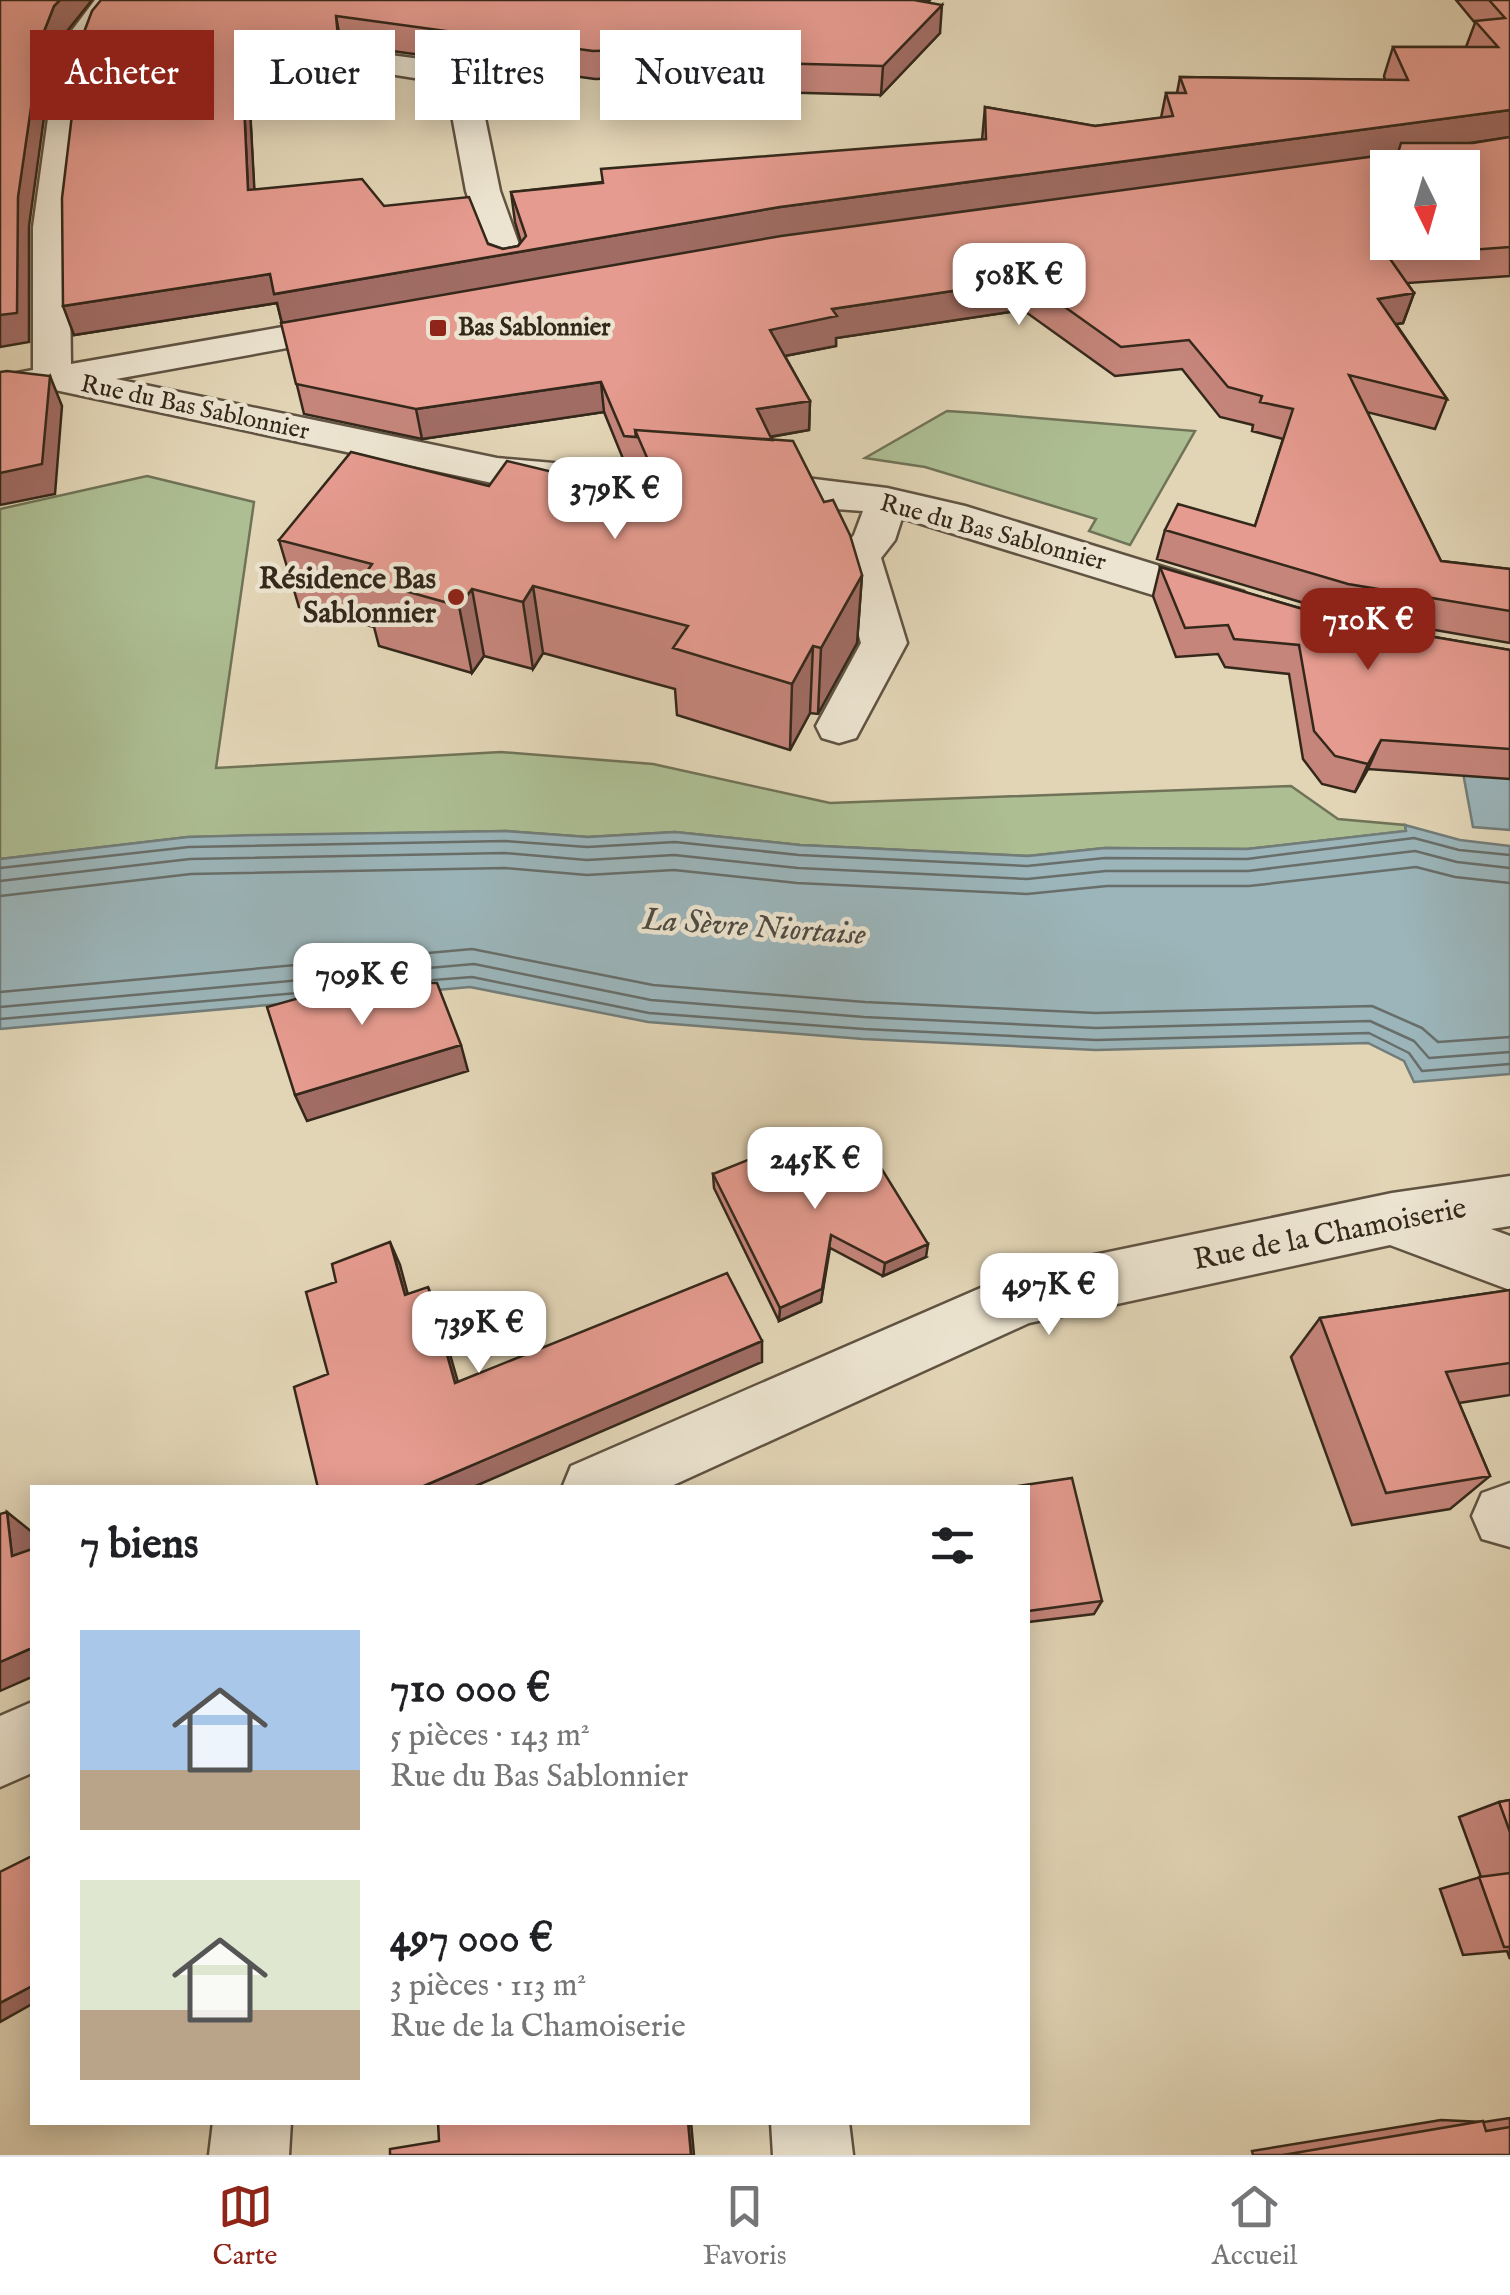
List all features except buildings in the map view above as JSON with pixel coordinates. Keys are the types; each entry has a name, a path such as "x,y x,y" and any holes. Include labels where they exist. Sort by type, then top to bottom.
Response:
{"street":[{"path":"54,378 50,358 51,227 66,99 75,52 111,0"},
{"path":"395,66 451,73 461,80 483,191 511,285"},
{"path":"0,388 398,318"},
{"name":"Rue du Bas Sablonnier","path":"54,378 497,470 633,483 806,491 887,501 1269,614"},
{"path":"839,726 884,643 858,556 874,540 887,501"},
{"name":"Rue de la Chamoiserie","path":"601,1485 1022,1297 1392,1220 1510,1201"},
{"path":"1392,1220 1510,1263"},
{"path":"0,1752 30,1738"},
{"path":"249,2155 252,2125"},
{"path":"810,2125 813,2155"}],"green space":[{"path":"947,411 1195,431 1130,545 1089,531 1096,519 925,467 865,458"},
{"path":"147,476 254,502 216,768 501,752 653,764 830,803 1291,786 1338,819 1405,825 1406,831 1247,849 1105,848 1028,856 800,845 675,832 588,837 506,831 188,837 0,859 0,509"}],"water":[{"path":"1461,762 1510,766 1510,830 1473,827"},
{"name":"La Sèvre Niortaise","path":"1405,825 1460,840 1510,846 1510,1074 1414,1082 1404,1061 1368,1043 1096,1050 863,1039 648,1022 470,987 0,1029 0,859 188,837 506,831 588,837 675,832 800,845 1028,856 1105,848 1247,849 1406,831"}],"place":[{"name":"Bas Sablonnier","path":"438,328"},
{"name":"Résidence Bas Sablonnier","path":"456,597"}]}
